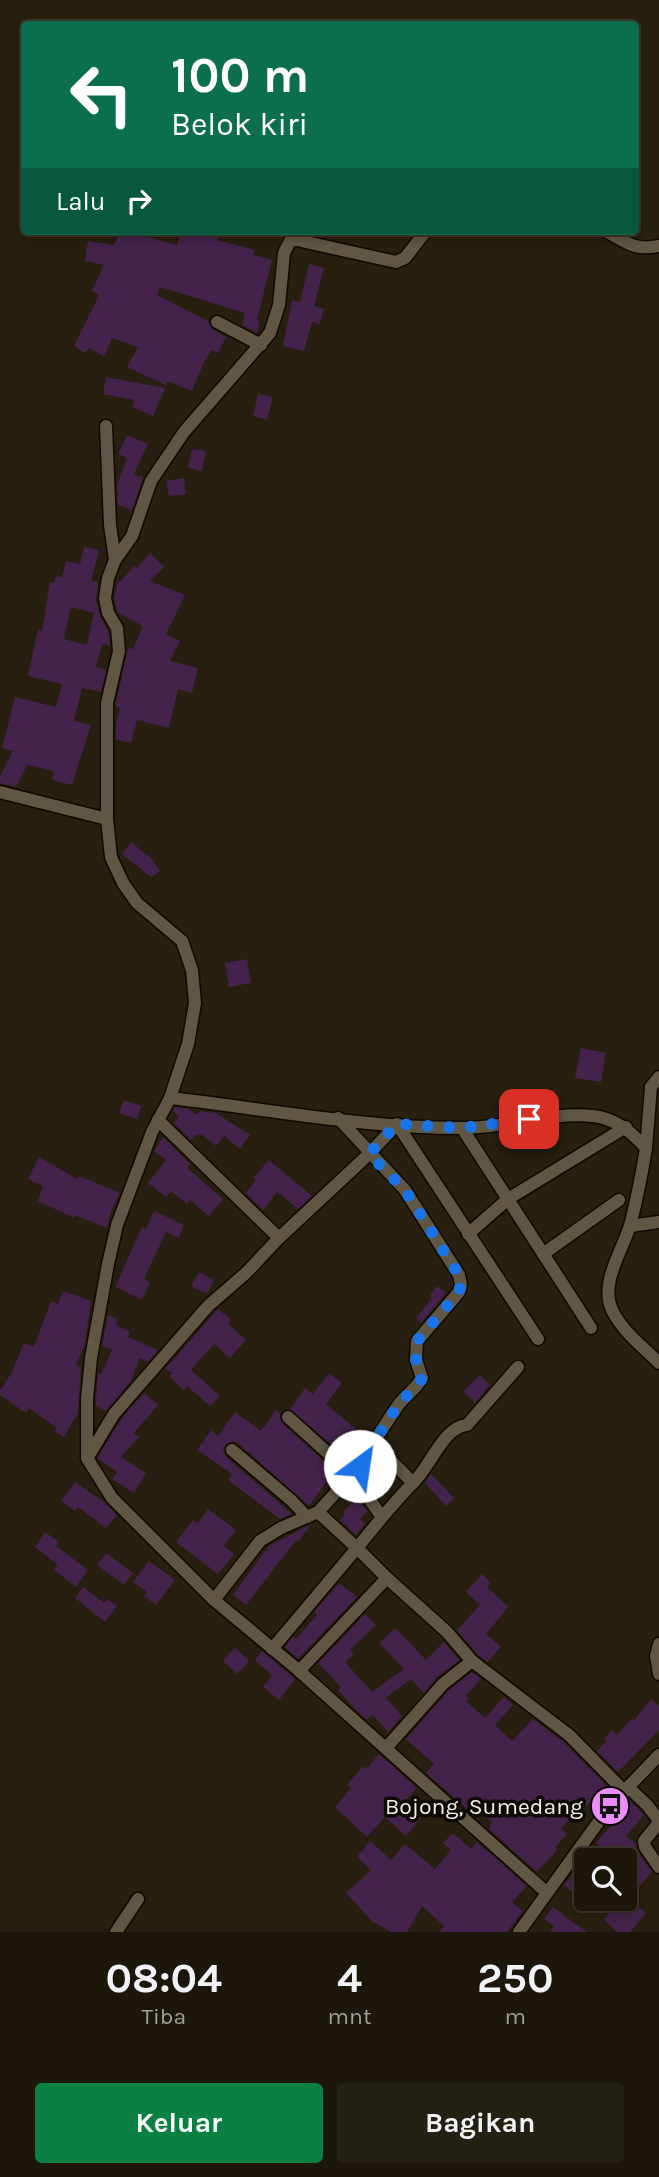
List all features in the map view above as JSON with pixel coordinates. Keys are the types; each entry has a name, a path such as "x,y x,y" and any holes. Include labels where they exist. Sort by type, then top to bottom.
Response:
{"street":[{"path":"423,235 405,258 396,261 297,240 290,241 284,253 279,305 270,333 184,432 151,481 132,536 115,560 108,578 105,598 108,613 117,628 119,651 107,703 107,819 111,857 123,883 137,903 182,941 192,970 195,1003 188,1044 170,1098 158,1120 117,1225 88,1385 87,1458 112,1498 214,1600 299,1671 546,1892"},
{"path":"612,235 632,247 659,246"},
{"path":"217,322 261,345"},
{"path":"106,426 110,525 115,560"},
{"path":"0,792 107,819"},
{"path":"659,1077 652,1087 646,1148 630,1226 620,1247 608,1294 611,1309 622,1325 659,1363"},
{"path":"170,1098 338,1118 462,1128 556,1115 594,1116 615,1121 646,1148"},
{"path":"214,1600 260,1541 312,1515 360,1466 364,1450 373,1443 398,1405 422,1378 416,1360 417,1341 459,1292 461,1284 455,1268 405,1190 338,1118"},
{"path":"158,1120 278,1238"},
{"path":"87,1458 114,1413 208,1306 246,1273 278,1238 369,1154 397,1124"},
{"path":"397,1124 537,1339"},
{"path":"462,1128 591,1328"},
{"path":"468,1234 508,1199 626,1128"},
{"path":"543,1254 619,1200"},
{"path":"630,1226 659,1222"},
{"path":"272,1649 382,1517 424,1473 450,1432 457,1426 467,1425 518,1367"},
{"path":"288,1417 352,1475 382,1517"},
{"path":"373,1443 413,1483"},
{"path":"232,1450 292,1501 357,1548 447,1632 472,1661 569,1735 626,1789 647,1805 658,1819 644,1844 659,1867"},
{"path":"299,1671 387,1577"},
{"path":"659,1644 656,1656 659,1674"},
{"path":"386,1748 443,1684 472,1661"},
{"path":"519,1932 610,1806 659,1755"},
{"path":"116,1932 138,1899"}],"building":[{"path":"119,235 140,235 177,245 180,235 218,235 217,240 255,250 253,255 272,260 257,320 260,321 257,333 242,325 245,313 160,287 157,295 208,321 212,329 226,337 218,353 212,350 204,362 192,391 167,381 166,385 127,367 138,348 132,345 112,338 104,356 89,348 85,353 74,346 99,295 92,291 104,265 85,261 88,241 113,245"},
{"path":"309,264 324,268 314,306 324,309 320,324 312,322 304,351 283,346 292,300 300,302"},
{"path":"106,377 165,388 153,416 132,407 134,400 103,394"},
{"path":"258,394 273,397 267,420 253,416"},
{"path":"127,435 148,444 134,474 143,477 132,510 118,505 117,485 127,458 118,454"},
{"path":"192,449 206,451 202,471 188,468"},
{"path":"184,478 186,494 169,496 166,481"},
{"path":"84,547 99,550 91,581 98,582 96,600 100,617 108,631 110,646 102,644 96,667 106,670 101,692 82,688 74,721 91,725 72,785 52,780 54,771 27,765 16,787 0,783 0,776 13,751 2,748 15,697 56,707 62,684 28,676 38,630 42,631 50,582 54,583 56,576 62,577 66,561 80,564","holes":["71,607 94,613 87,645 64,639"]},
{"path":"150,553 164,567 150,581 185,595 166,634 180,641 170,661 198,668 192,693 178,689 169,728 137,720 131,743 116,740 120,708 116,707 116,704 128,648 133,649 143,626 118,613 114,598 118,581 134,566 137,568"},
{"path":"131,842 152,859 160,871 151,877 122,854"},
{"path":"247,959 251,983 229,987 225,963"},
{"path":"581,1048 606,1053 601,1082 575,1078"},
{"path":"124,1100 141,1106 137,1119 119,1113"},
{"path":"175,1107 189,1109 196,1115 200,1111 216,1113 250,1135 240,1149 224,1136 216,1146 201,1134 191,1140 174,1123 179,1117 173,1111"},
{"path":"163,1137 190,1164 187,1168 223,1199 209,1216 190,1200 187,1204 171,1191 166,1197 148,1183 166,1160 154,1151"},
{"path":"39,1157 77,1179 79,1176 120,1193 107,1228 75,1215 74,1218 38,1201 43,1186 28,1179"},
{"path":"269,1160 312,1196 298,1209 277,1192 263,1210 246,1193 256,1180 253,1178"},
{"path":"154,1211 184,1225 179,1238 166,1232 144,1279 150,1282 142,1300 115,1287 142,1227 146,1229"},
{"path":"199,1272 214,1280 207,1294 191,1286"},
{"path":"437,1286 446,1293 421,1323 416,1318 432,1298 430,1296"},
{"path":"63,1291 91,1301 85,1344 76,1365 81,1367 78,1413 64,1437 54,1431 57,1428 29,1408 26,1413 0,1395 24,1343 34,1347 51,1301 58,1304"},
{"path":"218,1309 231,1320 228,1324 246,1340 230,1358 214,1344 191,1370 220,1396 210,1406 187,1386 184,1390 169,1377 172,1373 165,1369"},
{"path":"108,1315 118,1319 116,1325 130,1332 128,1337 158,1350 148,1362 140,1358 131,1381 106,1411 96,1406 96,1399 98,1373 101,1374 112,1350 102,1346"},
{"path":"329,1373 342,1383 326,1404 356,1429 339,1451 290,1409 305,1388 313,1394"},
{"path":"480,1375 490,1385 475,1403 463,1391"},
{"path":"144,1393 158,1405 134,1433 139,1437 121,1457 146,1473 134,1493 112,1479 117,1472 97,1458 122,1418"},
{"path":"276,1410 280,1413 282,1423 338,1474 331,1484 327,1481 309,1506 238,1443 233,1441 226,1444 223,1449 226,1457 292,1514 280,1519 228,1480 232,1474 197,1450 211,1430 218,1436 235,1412 261,1431"},
{"path":"431,1474 454,1498 446,1506 425,1483"},
{"path":"75,1482 104,1502 117,1515 106,1528 78,1507 75,1511 61,1501"},
{"path":"357,1498 367,1511 360,1519 365,1524 356,1535 340,1520 345,1514 343,1512"},
{"path":"208,1509 236,1530 224,1546 234,1554 218,1574 176,1542 193,1520 198,1523"},
{"path":"311,1524 246,1605 233,1595 269,1546"},
{"path":"45,1532 59,1542 56,1546 88,1570 76,1587 54,1570 58,1565 35,1547"},
{"path":"106,1553 133,1573 124,1585 97,1565"},
{"path":"149,1561 175,1580 156,1605 144,1596 147,1592 133,1582"},
{"path":"482,1574 491,1583 487,1587 508,1607 486,1634 501,1647 487,1662 457,1630 480,1605 466,1592"},
{"path":"339,1583 357,1597 298,1659 285,1647 293,1637 296,1639 317,1615 314,1612"},
{"path":"83,1587 104,1603 107,1599 117,1606 105,1622 75,1598"},
{"path":"365,1614 376,1625 350,1650 354,1654 345,1662 372,1692 404,1669 379,1643 395,1628 426,1660 444,1642 459,1660 437,1677 424,1693 411,1679 386,1698 402,1716 388,1732 373,1715 367,1720 354,1708 338,1690 341,1687 318,1663"},
{"path":"235,1647 249,1661 237,1674 223,1661"},
{"path":"262,1651 295,1679 279,1700 263,1687 272,1675 255,1660"},
{"path":"472,1672 481,1679 466,1696 466,1701 485,1718 504,1697 513,1705 495,1725 512,1741 533,1719 562,1741 606,1785 600,1791 607,1797 596,1810 589,1803 587,1806 583,1803 561,1829 567,1834 555,1847 557,1850 537,1872 489,1829 492,1822 472,1804 467,1809 426,1773 434,1764 406,1739 449,1690"},
{"path":"651,1699 659,1706 659,1730 618,1772 597,1751 612,1730 617,1735"},
{"path":"379,1754 417,1788 404,1802 421,1818 406,1836 385,1817 367,1837 335,1807 351,1788 347,1785 363,1766 366,1769"},
{"path":"628,1799 644,1815 626,1836 636,1844 637,1848 600,1848 596,1843 612,1825 609,1822"},
{"path":"453,1833 471,1849 477,1842 527,1886 512,1902 523,1911 507,1932 439,1932 444,1926 422,1906 407,1932 391,1932 372,1921 346,1893 371,1870 357,1857 370,1841 391,1860 405,1844 435,1869 451,1850 443,1843"},
{"path":"637,1851 652,1872 637,1889"},
{"path":"574,1873 574,1894 564,1885"},
{"path":"637,1905 646,1913 630,1932 617,1932 604,1920 610,1911 637,1911"},
{"path":"553,1907 587,1932 550,1932 554,1926 544,1919"}],"place":[{"name":"Bojong, Sumedang","path":"610,1806"}],"route":[{"path":"360,1466 364,1450 373,1443 412,1387 419,1384 422,1378 415,1354 417,1341 459,1292 461,1284 455,1268 405,1190 369,1154 397,1124 462,1128 529,1119"}]}
